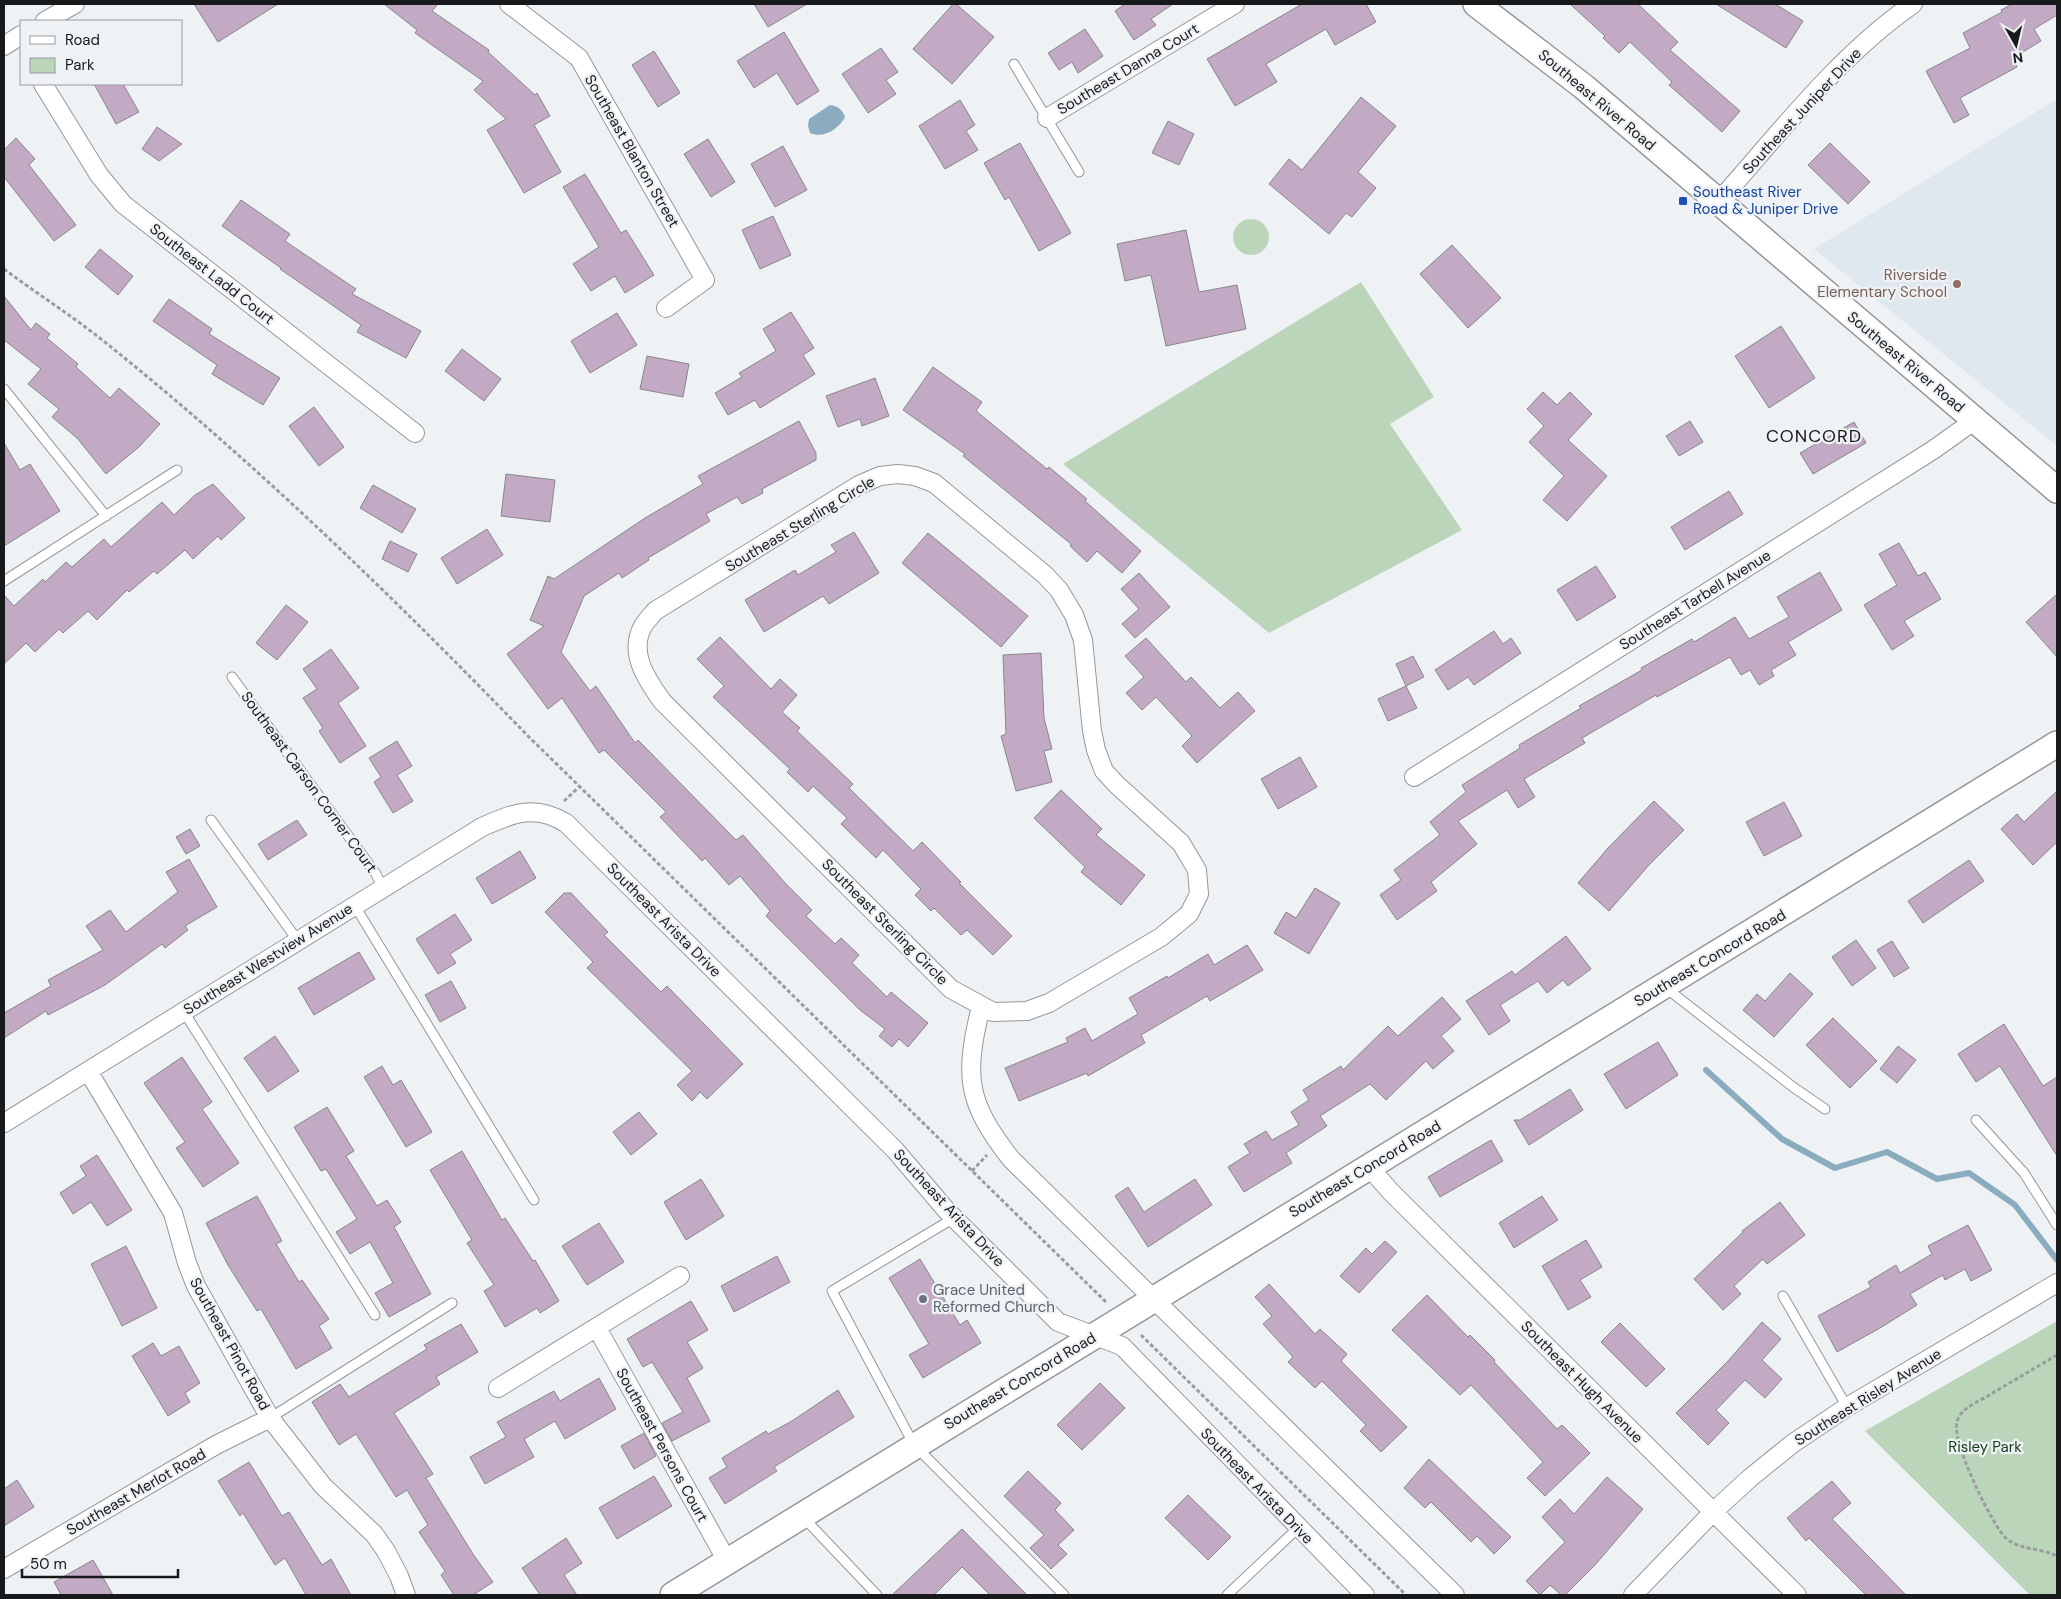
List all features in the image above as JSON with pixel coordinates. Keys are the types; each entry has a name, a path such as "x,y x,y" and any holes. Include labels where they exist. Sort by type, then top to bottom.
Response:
{"street":[{"path":"47,20 75,4"},
{"name":"Southeast Blanton Street","path":"509,4 579,58 705,280 666,308"},
{"name":"Southeast Danna Court","path":"1047,118 1235,4"},
{"name":"Southeast River Road","path":"1476,4 1584,87 2057,490"},
{"name":"Southeast Juniper Drive","path":"1718,202 1832,74 1913,4"},
{"name":"Southeast Ladd Court","path":"44,85 99,175 122,204 415,433"},
{"name":"Southeast Tarbell Avenue","path":"1414,777 1933,450 1975,420"},
{"name":"Southeast Sterling Circle","path":"898,474 915,476 934,483 1045,576 1058,590 1074,615 1083,640 1092,731 1096,750 1104,771 1117,786 1181,843 1197,870 1199,894 1189,914 1162,936 1049,1003 1026,1011 1010,1013 993,1012 981,1006 952,988 662,701 648,682 636,646 643,626 655,611 859,485 880,476 898,474"},
{"name":"Southeast Concord Road","path":"673,1595 2057,744"},
{"name":"Southeast Westview Avenue","path":"4,1123 482,827 518,814 538,812"},
{"name":"Southeast Arista Drive","path":"538,812 548,814 566,823 895,1150 954,1218 1058,1322 1122,1346 1364,1595"},
{"path":"981,1006 971,1046 970,1077 980,1112 996,1139 1011,1159 1454,1595"},
{"name":"Southeast Pinot Road","path":"88,1071 173,1213 187,1263 196,1286 270,1418 323,1486 374,1534 391,1559 406,1595"},
{"name":"Southeast Hugh Avenue","path":"1369,1167 1391,1192 1797,1595"},
{"path":"498,1388 680,1276"},
{"name":"Southeast Risley Avenue","path":"1632,1595 1713,1512 1750,1478 1792,1444 1847,1406 2057,1283"},
{"name":"Southeast Persons Court","path":"597,1328 727,1562"},
{"name":"Southeast Merlot Road","path":"4,1569 216,1445 270,1418"}],"lane":[{"name":"Southeast Danna Court","path":"1014,64 1079,172"},
{"path":"4,389 106,516"},
{"path":"4,581 177,470"},
{"name":"Southeast Carson Corner Court","path":"232,677 376,874 383,889"},
{"path":"211,820 298,942"},
{"path":"355,906 534,1200"},
{"path":"1664,986 1793,1087 1825,1109"},
{"path":"184,1012 375,1315"},
{"path":"1976,1120 2024,1173 2057,1225"},
{"path":"954,1218 832,1291 914,1446 1064,1595"},
{"path":"1783,1296 1847,1406"},
{"path":"270,1418 452,1303"},
{"path":"801,1515 877,1595"},
{"path":"1227,1595 1298,1528"}],"path":[{"path":"4,269 110,346 211,431 294,507 453,659 528,736 1110,1307"},
{"path":"1143,1337 1406,1595"},
{"path":"2057,1355 1975,1403 1961,1414 1956,1422 1957,1435 1966,1462 1990,1515 2006,1538 2017,1546 2032,1547 2057,1556"}],"shaded area":[{"name":"Riverside Elementary School","path":"2057,99 2057,446 1814,249"}],"green space":[{"path":"1251,219 1258,220 1264,224 1268,230 1268,244 1264,250 1258,254 1251,255 1244,254 1238,250 1234,244 1233,237 1234,230 1238,224 1244,220"},
{"path":"1361,282 1434,397 1390,424 1462,530 1269,633 1063,464"},
{"name":"Risley Park","path":"2057,1321 2057,1595 2030,1595 1865,1431"}],"water":[{"path":"830,105 841,110 845,117 830,132 820,135 810,133 809,119"}],"building":[{"path":"194,4 278,4 218,42"},
{"path":"384,4 438,4 432,11 489,50 488,52 535,95 537,93 550,116 534,125 561,172 524,193 487,130 506,119 474,90 483,81 415,33 417,30"},
{"path":"754,4 807,4 768,27"},
{"path":"953,4 956,4 994,37 952,84 913,49"},
{"path":"1125,4 1173,4 1151,19 1156,25 1134,40 1115,11"},
{"path":"1302,4 1366,4 1376,22 1335,45 1326,29 1266,64 1277,82 1235,106 1207,59"},
{"path":"1570,4 1638,4 1678,42 1670,50 1740,111 1722,132 1669,85 1672,82 1630,42 1619,53 1603,38 1605,36"},
{"path":"1716,4 1775,4 1803,21 1786,48"},
{"path":"2012,4 2057,4 2057,15 2034,29 2041,41 2013,58 2017,67 1960,98 1969,115 1954,123 1926,71 1970,48 1963,33 2002,12 2001,10"},
{"path":"1085,29 1103,56 1078,73 1072,62 1059,70 1048,53"},
{"path":"784,32 819,91 797,105 777,73 754,88 737,61"},
{"path":"881,48 898,72 886,80 896,94 868,113 842,74"},
{"path":"654,51 680,93 658,107 632,65"},
{"path":"95,85 124,85 139,112 116,124"},
{"path":"1361,97 1396,126 1358,172 1376,188 1352,217 1346,213 1329,234 1269,184 1289,159 1302,170"},
{"path":"960,100 975,125 966,131 978,150 945,169 919,126"},
{"path":"1168,121 1194,134 1179,165 1152,153"},
{"path":"157,127 182,144 159,161 142,149"},
{"path":"16,138 35,159 29,165 76,225 54,241 4,177 4,150"},
{"path":"708,139 735,182 711,197 684,154"},
{"path":"1020,143 1071,233 1039,251 1009,197 1005,200 984,163"},
{"path":"1830,143 1870,182 1848,204 1808,165"},
{"path":"783,146 807,190 775,207 751,164"},
{"path":"585,174 621,233 626,230 654,275 625,293 615,276 591,291 573,264 599,247 563,187"},
{"path":"241,200 290,234 285,241 356,289 352,294 421,331 406,358 357,332 361,325 222,226"},
{"path":"773,216 791,255 760,269 742,230"},
{"path":"1186,230 1199,292 1237,285 1246,329 1166,346 1151,275 1125,281 1117,244"},
{"path":"1452,245 1501,298 1468,328 1420,274"},
{"path":"100,249 133,276 118,295 85,267"},
{"path":"4,296 31,330 36,323 50,334 47,338 78,364 76,367 110,398 119,388 160,424 139,447 106,474 77,438 52,417 59,409 28,384 41,369 4,340"},
{"path":"169,299 212,329 209,334 280,378 263,405 212,374 217,365 153,321"},
{"path":"791,312 814,348 803,355 815,374 760,408 755,400 728,415 715,393 742,377 739,373 776,351 763,329"},
{"path":"617,313 637,345 590,373 571,341"},
{"path":"1781,326 1815,378 1769,408 1735,356"},
{"path":"462,349 501,379 484,401 445,371"},
{"path":"647,356 689,364 683,397 640,389"},
{"path":"933,367 982,402 976,411 1087,499 1085,501 1141,551 1122,573 1097,551 1087,562 1070,546 1071,544 963,456 965,454 903,410"},
{"path":"875,378 889,416 862,426 860,419 838,427 826,396"},
{"path":"1543,392 1557,405 1570,392 1592,414 1568,440 1607,476 1567,521 1543,500 1564,476 1529,442 1544,426 1527,409"},
{"path":"314,407 344,447 319,466 289,426"},
{"path":"799,421 816,453 816,460 762,489 763,493 742,504 737,497 706,514 710,521 648,558 649,560 622,578 619,573 584,596 561,652 590,691 596,686 635,743 638,740 736,840 743,835 786,884 812,910 806,916 835,944 841,938 859,955 852,963 887,997 891,992 928,1023 908,1047 899,1039 892,1047 879,1036 885,1029 860,1010 766,916 770,911 740,876 729,885 705,858 702,861 660,817 666,812 604,750 599,753 562,698 548,709 507,654 544,626 530,620 548,576 554,579 645,518 703,484 698,476"},
{"path":"1690,421 1703,442 1679,456 1666,436"},
{"path":"1854,422 1866,443 1813,474 1800,453"},
{"path":"4,443 20,470 30,464 60,511 4,546"},
{"path":"506,474 555,480 550,522 501,516"},
{"path":"213,484 245,518 221,540 218,536 193,559 185,550 157,574 154,571 129,592 127,590 97,620 88,611 63,633 59,629 35,652 26,643 4,664 4,595 14,606 43,579 45,582 66,562 72,567 104,539 111,547 162,502 174,515 195,495"},
{"path":"373,485 416,509 402,533 360,508"},
{"path":"1729,491 1743,514 1685,550 1671,527"},
{"path":"487,529 503,555 457,584 441,558"},
{"path":"854,532 879,573 829,604 823,596 764,632 745,600 795,570 798,575 836,552 831,545"},
{"path":"928,533 1028,616 1001,647 902,563"},
{"path":"390,541 417,554 408,572 382,559"},
{"path":"1899,543 1918,576 1925,572 1941,599 1904,621 1914,636 1892,650 1864,605 1897,585 1879,554"},
{"path":"1596,566 1616,597 1577,621 1557,590"},
{"path":"1820,572 1842,610 1788,642 1796,655 1771,670 1774,676 1759,685 1750,670 1741,675 1730,657 1657,697 1656,695 1582,738 1585,743 1524,779 1535,797 1518,808 1507,790 1458,821 1477,844 1431,882 1437,891 1397,920 1380,895 1401,880 1394,870 1440,835 1430,822 1466,792 1462,785 1520,748 1519,745 1581,708 1579,706 1692,639 1694,642 1735,617 1749,639 1789,617 1777,597"},
{"path":"1139,573 1170,607 1135,638 1122,624 1139,609 1121,589"},
{"path":"2057,594 2057,657 2026,622"},
{"path":"286,605 308,622 277,660 256,643"},
{"path":"1494,631 1503,644 1511,638 1521,653 1474,685 1468,677 1448,690 1435,670"},
{"path":"720,637 771,689 780,679 797,695 782,712 800,728 797,731 853,784 849,788 913,851 922,842 961,882 959,883 1012,936 993,955 967,930 961,935 934,908 931,911 915,895 921,889 883,850 876,858 841,824 847,818 813,786 808,792 787,772 790,769 713,697 724,686 697,659"},
{"path":"1146,638 1186,682 1191,677 1220,708 1238,692 1255,711 1197,763 1182,746 1192,736 1156,697 1142,710 1126,693 1144,677 1125,656"},
{"path":"331,649 359,688 338,703 366,746 340,763 319,731 323,728 303,698 317,689 303,669"},
{"path":"1041,653 1044,718 1052,749 1044,751 1052,782 1016,791 1001,736 1006,734 1003,655"},
{"path":"1413,656 1424,677 1406,686 1396,664"},
{"path":"1406,686 1417,708 1388,721 1378,699"},
{"path":"397,741 412,766 397,775 413,801 393,813 374,782 381,777 369,758"},
{"path":"1300,757 1317,787 1278,809 1261,779"},
{"path":"1061,790 1102,829 1096,835 1145,875 1121,905 1081,872 1085,867 1034,818"},
{"path":"2057,791 2057,842 2033,865 2001,829 2017,814 2024,822"},
{"path":"1654,801 1684,830 1649,865 1609,911 1578,883 1608,848"},
{"path":"1784,802 1802,836 1764,856 1746,822"},
{"path":"297,820 307,835 268,860 258,844"},
{"path":"190,829 200,846 186,854 176,837"},
{"path":"520,851 536,878 492,904 476,878"},
{"path":"189,859 217,907 185,926 188,930 165,948 162,944 105,985 48,1015 46,1011 4,1038 4,1013 51,986 48,980 103,950 86,926 110,910 126,932 178,892 166,872"},
{"path":"1969,860 1984,881 1923,923 1908,901"},
{"path":"1315,888 1340,903 1309,954 1274,933 1286,912 1296,918"},
{"path":"564,893 571,893 608,932 604,935 661,992 667,986 743,1064 707,1099 700,1092 692,1101 677,1085 692,1071 587,968 593,962 545,912"},
{"path":"455,914 472,940 450,954 456,963 438,974 416,939"},
{"path":"1566,936 1591,969 1568,986 1563,980 1547,993 1538,981 1500,1005 1510,1021 1489,1035 1466,1001 1512,971 1515,975"},
{"path":"1856,940 1876,968 1852,986 1832,957"},
{"path":"1892,941 1909,968 1894,977 1877,950"},
{"path":"1247,945 1263,970 1210,1001 1207,996 1141,1035 1145,1043 1088,1076 1087,1073 1019,1101 1005,1068 1068,1042 1066,1038 1085,1028 1092,1041 1138,1014 1129,998 1167,976 1168,978 1208,954 1214,965"},
{"path":"359,952 375,979 314,1015 298,988"},
{"path":"1790,973 1813,994 1774,1037 1743,1010 1757,994 1765,1001"},
{"path":"451,981 466,1008 440,1022 425,995"},
{"path":"1442,997 1461,1019 1441,1036 1454,1051 1433,1069 1426,1061 1386,1100 1370,1084 1320,1116 1327,1126 1286,1153 1292,1163 1244,1192 1228,1167 1250,1153 1244,1144 1266,1131 1272,1140 1299,1125 1291,1112 1309,1100 1303,1090 1341,1066 1343,1070 1388,1026 1398,1036"},
{"path":"1833,1018 1877,1061 1850,1088 1806,1045"},
{"path":"2004,1024 2043,1086 2057,1077 2057,1156 2000,1066 1976,1082 1958,1054"},
{"path":"275,1036 299,1071 268,1092 244,1058"},
{"path":"1658,1042 1678,1075 1626,1109 1604,1074"},
{"path":"1898,1046 1916,1060 1897,1083 1880,1069"},
{"path":"182,1057 212,1102 202,1109 239,1163 203,1187 176,1148 185,1142 144,1083"},
{"path":"382,1066 393,1085 401,1080 432,1132 406,1147 364,1077"},
{"path":"1570,1089 1583,1110 1529,1145 1514,1120 1520,1120"},
{"path":"327,1107 354,1151 346,1156 377,1206 387,1200 401,1222 394,1227 431,1294 389,1317 375,1293 393,1283 370,1242 350,1254 336,1232 357,1219 326,1169 321,1171 294,1127"},
{"path":"639,1112 657,1134 631,1155 613,1132"},
{"path":"1491,1140 1503,1161 1440,1197 1428,1177"},
{"path":"462,1151 502,1220 505,1218 533,1261 535,1260 559,1301 540,1313 537,1308 505,1327 484,1291 494,1285 467,1243 472,1240 430,1170"},
{"path":"97,1155 132,1210 107,1226 91,1202 73,1214 60,1193 86,1176 80,1166"},
{"path":"701,1179 724,1216 686,1240 664,1202"},
{"path":"1195,1179 1212,1205 1148,1247 1115,1196 1128,1187 1144,1212"},
{"path":"257,1196 282,1241 276,1244 299,1282 302,1280 329,1319 319,1326 332,1348 296,1369 261,1309 257,1311 228,1265 206,1223"},
{"path":"1542,1196 1558,1220 1514,1248 1499,1223"},
{"path":"1780,1202 1805,1235 1767,1264 1763,1259 1734,1286 1741,1294 1723,1310 1694,1279 1742,1231"},
{"path":"599,1223 624,1262 587,1285 562,1246"},
{"path":"1968,1225 1992,1270 1971,1281 1965,1269 1945,1280 1943,1275 1910,1294 1917,1305 1837,1352 1818,1316 1871,1287 1868,1282 1896,1265 1900,1273 1932,1254 1928,1246"},
{"path":"1586,1240 1602,1267 1580,1280 1591,1297 1568,1310 1542,1266"},
{"path":"1385,1241 1397,1252 1359,1293 1340,1276 1366,1248 1372,1254"},
{"path":"126,1246 157,1308 122,1326 91,1264"},
{"path":"777,1256 790,1282 734,1312 721,1286"},
{"name":"Grace United Reformed Church","path":"920,1259 960,1325 967,1320 981,1343 923,1378 909,1355 929,1344 889,1278"},
{"path":"1269,1284 1315,1334 1320,1329 1347,1354 1341,1361 1407,1427 1381,1452 1360,1431 1366,1425 1322,1381 1315,1388 1288,1362 1293,1357 1263,1324 1272,1316 1255,1297"},
{"path":"1427,1295 1468,1337 1470,1335 1495,1360 1494,1362 1557,1429 1562,1425 1590,1453 1545,1496 1527,1478 1543,1462 1471,1385 1460,1395 1392,1330"},
{"path":"691,1301 708,1330 687,1342 703,1368 687,1378 710,1421 672,1441 662,1423 683,1412 652,1362 643,1367 627,1339"},
{"path":"1762,1322 1781,1339 1762,1360 1782,1379 1765,1398 1745,1380 1716,1410 1729,1423 1708,1445 1676,1413 1728,1361"},
{"path":"1620,1323 1665,1369 1646,1387 1601,1342"},
{"path":"461,1324 478,1352 436,1377 440,1384 394,1413 433,1474 426,1478 473,1554 493,1582 473,1595 454,1595 441,1575 445,1571 419,1532 428,1525 407,1490 396,1497 356,1434 339,1445 312,1402 340,1384 349,1397 427,1349 424,1345"},
{"path":"153,1343 161,1356 179,1346 200,1383 185,1393 190,1402 168,1416 132,1356"},
{"path":"599,1378 616,1409 565,1439 555,1421 524,1439 534,1457 485,1484 470,1457 506,1437 497,1422 554,1391 560,1401"},
{"path":"1100,1383 1125,1408 1082,1450 1057,1425"},
{"path":"838,1390 854,1417 774,1467 777,1471 725,1504 709,1478 727,1467 722,1458 766,1431 768,1434 792,1421"},
{"path":"644,1433 656,1456 634,1469 621,1446"},
{"path":"1429,1459 1511,1537 1494,1554 1477,1536 1471,1542 1431,1502 1425,1508 1404,1488"},
{"path":"249,1462 282,1516 289,1512 322,1565 331,1559 351,1595 306,1595 285,1558 275,1565 243,1513 240,1516 218,1481"},
{"path":"1028,1471 1061,1503 1055,1510 1074,1530 1058,1545 1067,1554 1051,1569 1030,1548 1044,1535 1004,1496"},
{"path":"654,1476 672,1506 617,1539 599,1508"},
{"path":"1607,1477 1643,1509 1595,1565 1565,1595 1561,1595 1550,1585 1540,1595 1526,1581 1565,1542 1542,1517 1560,1499 1574,1514"},
{"path":"17,1480 34,1507 4,1526 4,1489"},
{"path":"1832,1481 1851,1503 1832,1519 1906,1595 1866,1595 1809,1538 1806,1541 1787,1518"},
{"path":"1188,1495 1231,1537 1208,1560 1165,1518"},
{"path":"962,1529 1027,1595 990,1595 962,1567 934,1595 892,1595"},
{"path":"566,1538 582,1563 564,1575 577,1595 540,1595 522,1568"},
{"path":"93,1560 113,1595 61,1595 54,1582"}],"waterway":[{"path":"1706,1070 1782,1139 1835,1168 1887,1152 1937,1179 1969,1173 2015,1205 2057,1260"}],"place":[{"name":"Southeast River Road & Juniper Drive","path":"1683,201"},
{"name":"Riverside Elementary School","path":"1957,284"},
{"name":"Grace United Reformed Church","path":"923,1299"}],"district":[{"name":"CONCORD","path":"1814,436"}]}
